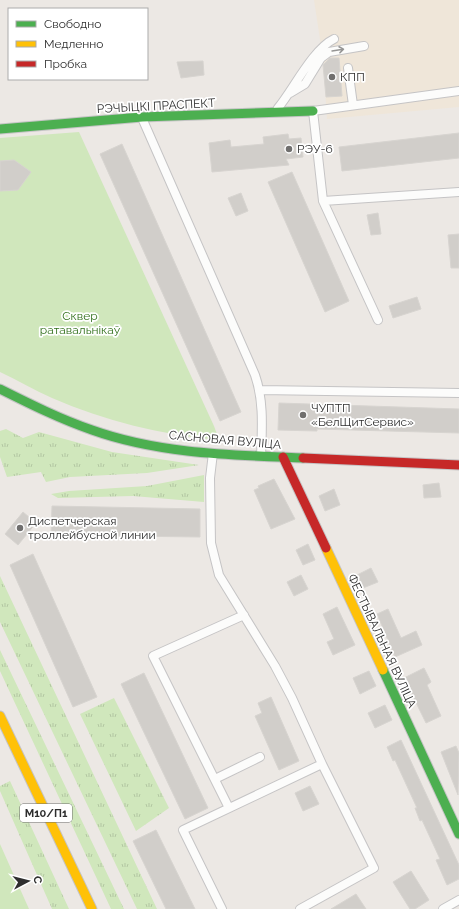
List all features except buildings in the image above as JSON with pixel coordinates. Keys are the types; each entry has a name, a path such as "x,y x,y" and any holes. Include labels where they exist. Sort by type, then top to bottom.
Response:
{"street":[{"name":"РЭЧЫЦКІ ПРАСПЕКТ","path":"0,129 142,117 313,111"},
{"name":"САСНОВАЯ ВУЛІЦА","path":"0,389 74,424 121,439 186,450 261,456 459,465"},
{"name":"ФЕСТЫВАЛЬНАЯ ВУЛІЦА","path":"284,457 459,834"},
{"name":"М10/П1","path":"0,716 92,909"}],"lane":[{"path":"275,112 317,54 327,42 334,40"},
{"path":"290,93 305,84 321,58 329,52 364,46"},
{"path":"348,68 353,105"},
{"path":"378,320 323,201 313,111 459,91"},
{"path":"142,117 252,367 260,390 262,408 261,456"},
{"path":"323,201 459,192"},
{"path":"260,390 459,393"},
{"path":"213,453 210,478 211,543 219,575 292,698 322,764 374,868 300,909"},
{"path":"229,808 153,656 244,615"},
{"path":"215,779 260,757"},
{"path":"222,909 183,830 322,764"},
{"path":"443,909 459,900"}],"shaded area":[{"path":"314,0 459,0 459,107 327,119 323,59"}],"green space":[{"name":"Сквер ратавальнікаў","path":"79,132 214,426 219,440 155,431 92,414 52,398 0,372 0,138"},
{"path":"6,429 23,438 39,432 112,452 199,465 147,473 70,477 46,482 41,472 7,477 0,457 0,431"},
{"path":"204,475 204,502 133,496 58,498 51,494 69,491 147,486"},
{"path":"0,576 157,909 137,909 0,622"},
{"path":"0,650 124,909 111,909 0,671"},
{"path":"114,698 169,808 136,831 80,714"},
{"path":"10,781 69,909 52,909 0,791 0,786"},
{"path":"0,844 29,909 0,909"}],"traffic: fast":[{"path":"0,129 142,117 313,111"},
{"path":"0,389 80,426 117,438 143,444 196,452 303,458"},
{"path":"383,670 459,834"}],"traffic: slow":[{"path":"326,548 383,670"},
{"path":"0,716 92,909"}],"traffic: jam":[{"path":"283,457 326,548"},
{"path":"303,458 459,465"}],"place":[{"name":"КПП","path":"332,77"},
{"name":"РЭУ-6","path":"289,149"},
{"name":"ЧУПТП «БелЩитСервис»","path":"303,415"},
{"name":"Диспетчерская троллейбусной линии","path":"20,528"}]}
